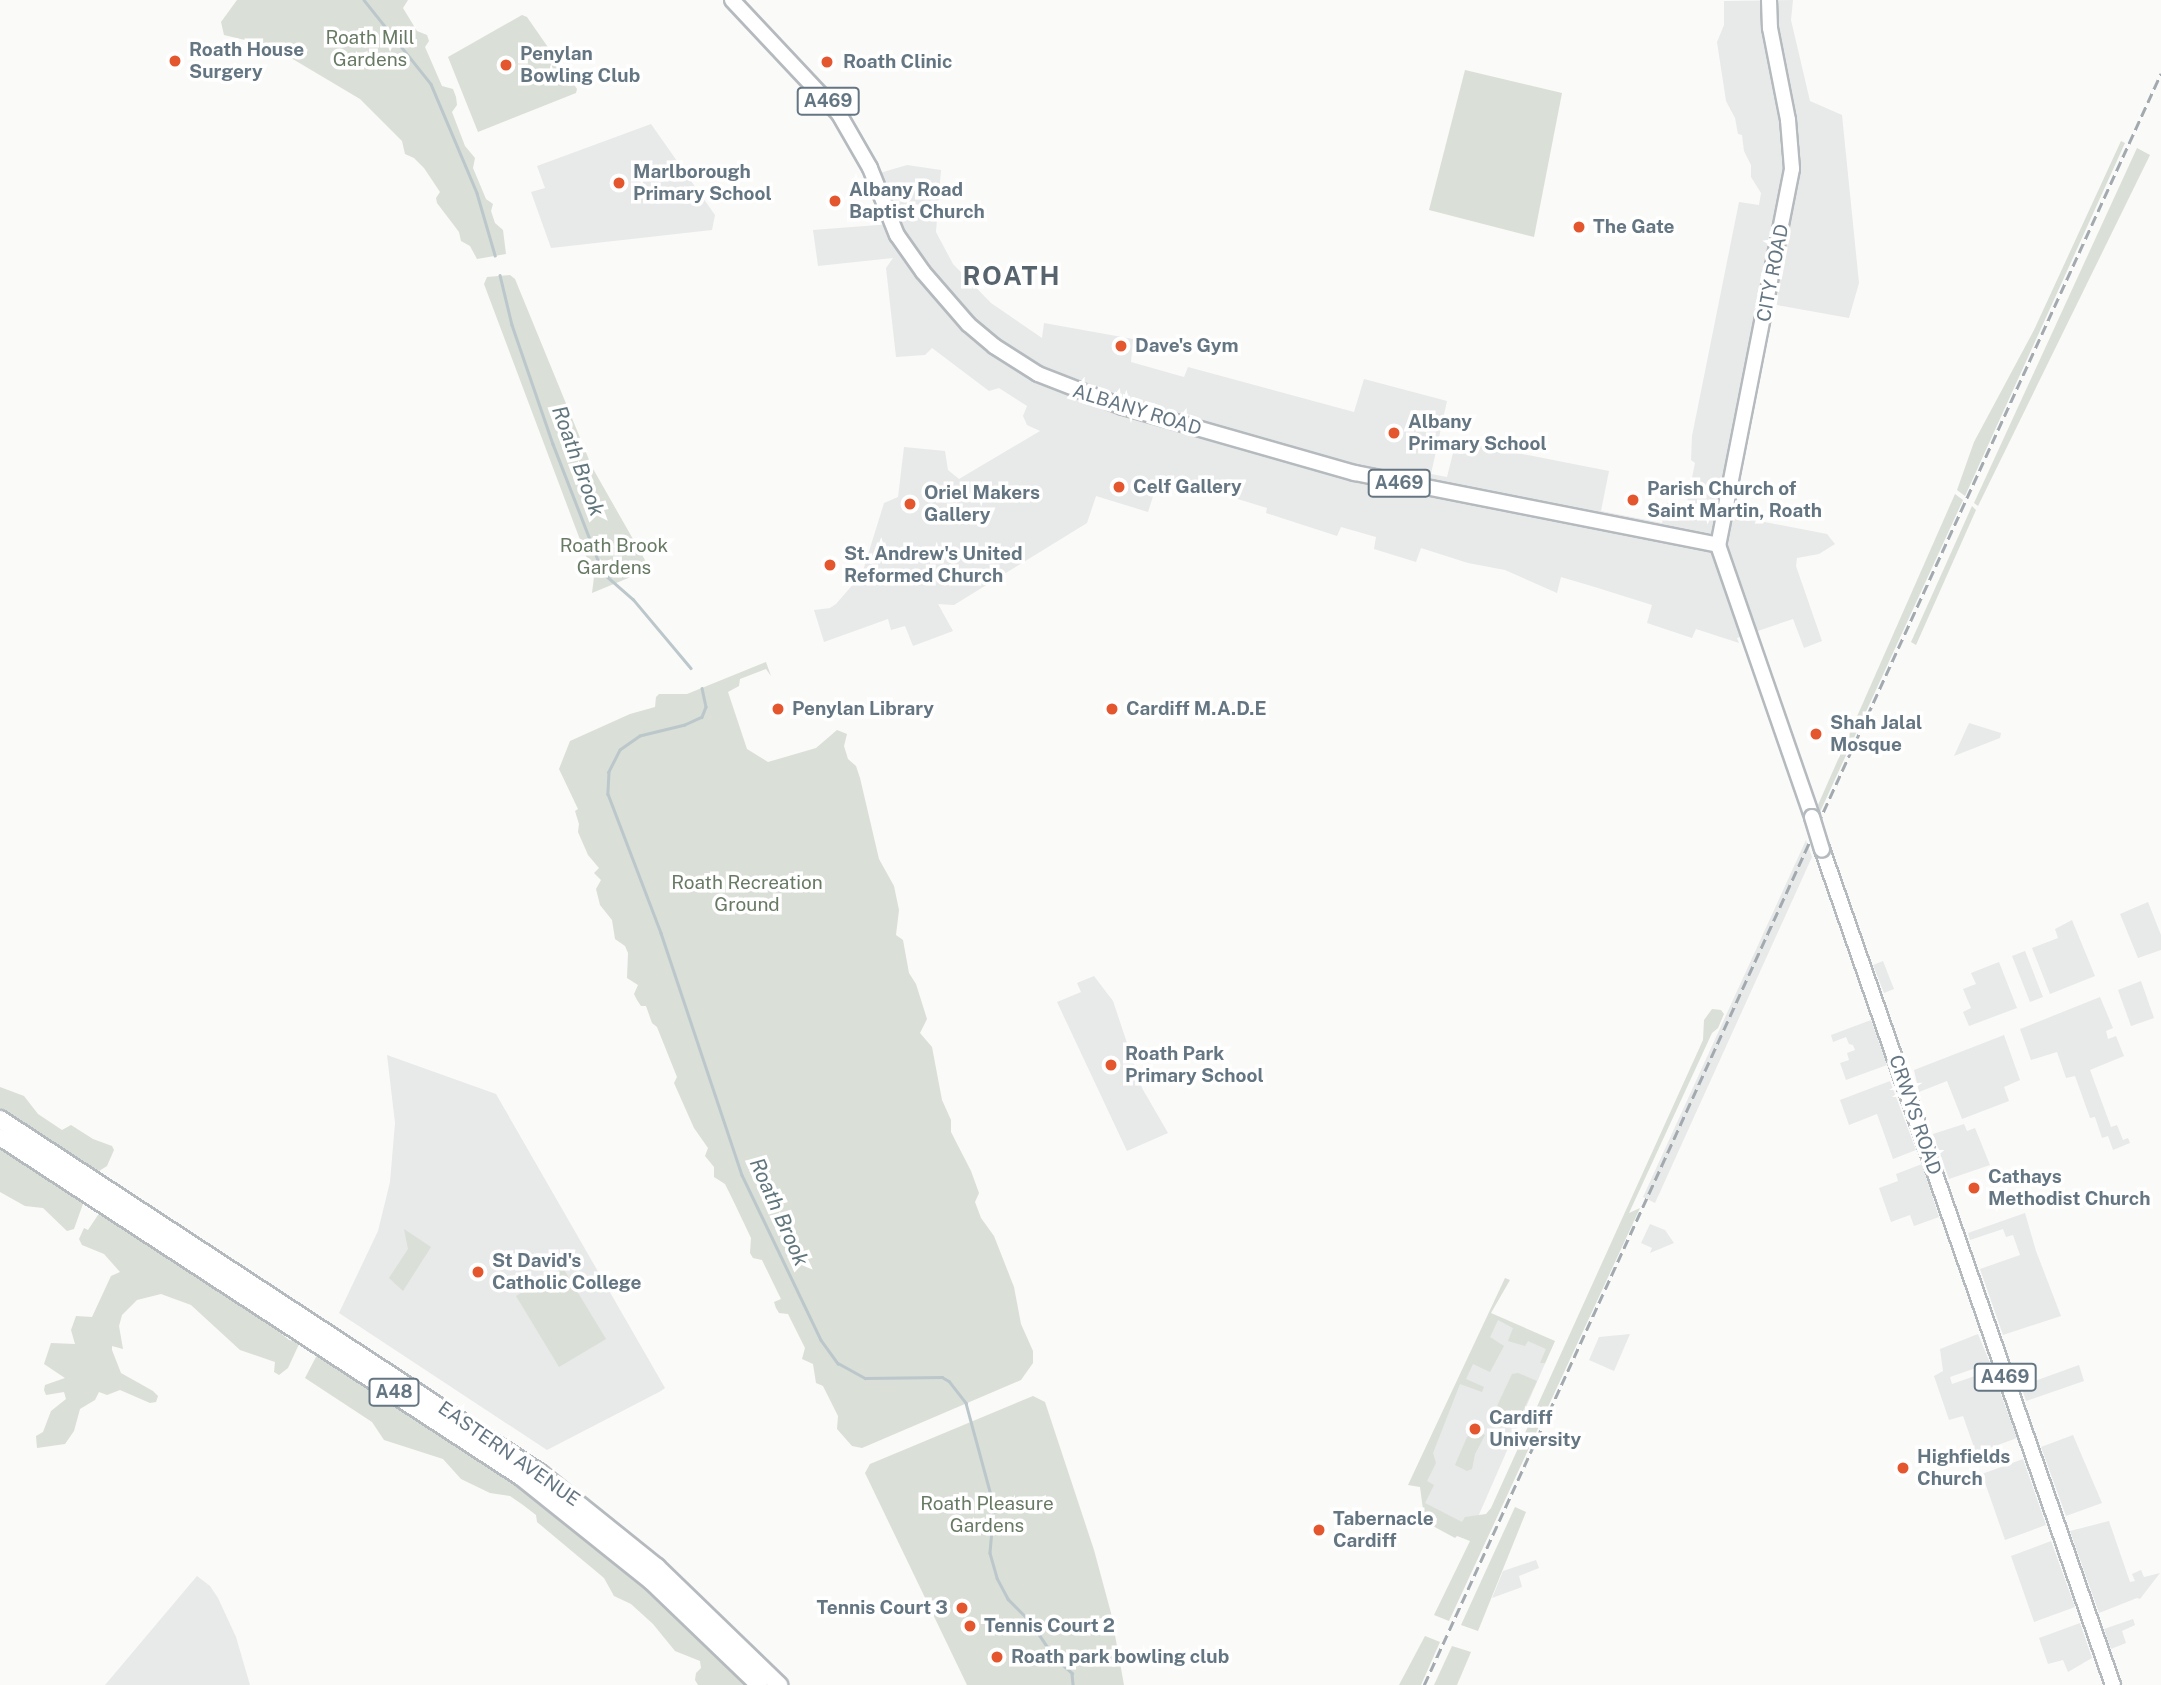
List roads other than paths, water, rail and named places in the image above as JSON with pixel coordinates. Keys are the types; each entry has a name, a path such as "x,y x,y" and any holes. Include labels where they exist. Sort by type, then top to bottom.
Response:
{"highway":[{"name":"EASTERN AVENUE","path":"0,1119 540,1473 657,1567 779,1685"},
{"name":"EASTERN AVENUE","path":"0,1137 521,1477 651,1581 759,1685"}],"main road":[{"name":"ALBANY ROAD","path":"732,0 839,114 870,168 897,235 931,283 968,324 994,346 1038,374 1123,407 1355,473 1718,545"},
{"name":"CITY ROAD","path":"1718,545 1792,169 1787,112 1770,28 1769,0"},
{"name":"CRWYS ROAD","path":"1718,545 1730,587 2113,1685"}],"waterway":[{"name":"Roath Brook","path":"364,0 431,84 477,193 495,255"},
{"name":"Roath Brook","path":"500,275 512,325 553,444 603,573 633,599 691,668"},
{"name":"Roath Brook","path":"702,688 706,707 702,717 685,725 640,736 620,750 609,772 608,794 661,933 742,1175 821,1340 838,1363 865,1378 942,1377 949,1381 966,1403 994,1506 990,1553 997,1578 1008,1599 1030,1621 1055,1658 1072,1673 1073,1685"}],"railway":[{"path":"1424,1685 2161,73"}],"place":[{"name":"Roath House Surgery","path":"175,61"},
{"name":"Roath Clinic","path":"827,62"},
{"name":"Penylan Bowling Club","path":"506,65"},
{"name":"Marlborough Primary School","path":"619,183"},
{"name":"Albany Road Baptist Church","path":"835,201"},
{"name":"The Gate","path":"1579,227"},
{"name":"Dave's Gym","path":"1121,346"},
{"name":"Albany Primary School","path":"1394,433"},
{"name":"Celf Gallery","path":"1119,487"},
{"name":"Parish Church of Saint Martin, Roath","path":"1633,500"},
{"name":"Oriel Makers Gallery","path":"910,504"},
{"name":"St. Andrew's United Reformed Church","path":"830,565"},
{"name":"Penylan Library","path":"778,709"},
{"name":"Cardiff M.A.D.E","path":"1112,709"},
{"name":"Shah Jalal Mosque","path":"1816,734"},
{"name":"Roath Park Primary School","path":"1111,1065"},
{"name":"Cathays Methodist Church","path":"1974,1188"},
{"name":"St David's Catholic College","path":"478,1272"},
{"name":"Cardiff University","path":"1475,1429"},
{"name":"Highfields Church","path":"1903,1468"},
{"name":"Tabernacle Cardiff","path":"1319,1530"},
{"name":"Tennis Court 3","path":"962,1608"},
{"name":"Tennis Court 2","path":"970,1626"},
{"name":"Roath park bowling club","path":"997,1657"}],"district":[{"name":"ROATH","path":"1012,276"}],"park label":[{"name":"Roath Mill Gardens","path":"370,49"},
{"name":"Roath Brook Gardens","path":"614,557"},
{"name":"Roath Recreation Ground","path":"747,894"},
{"name":"Roath Pleasure Gardens","path":"987,1515"}]}
